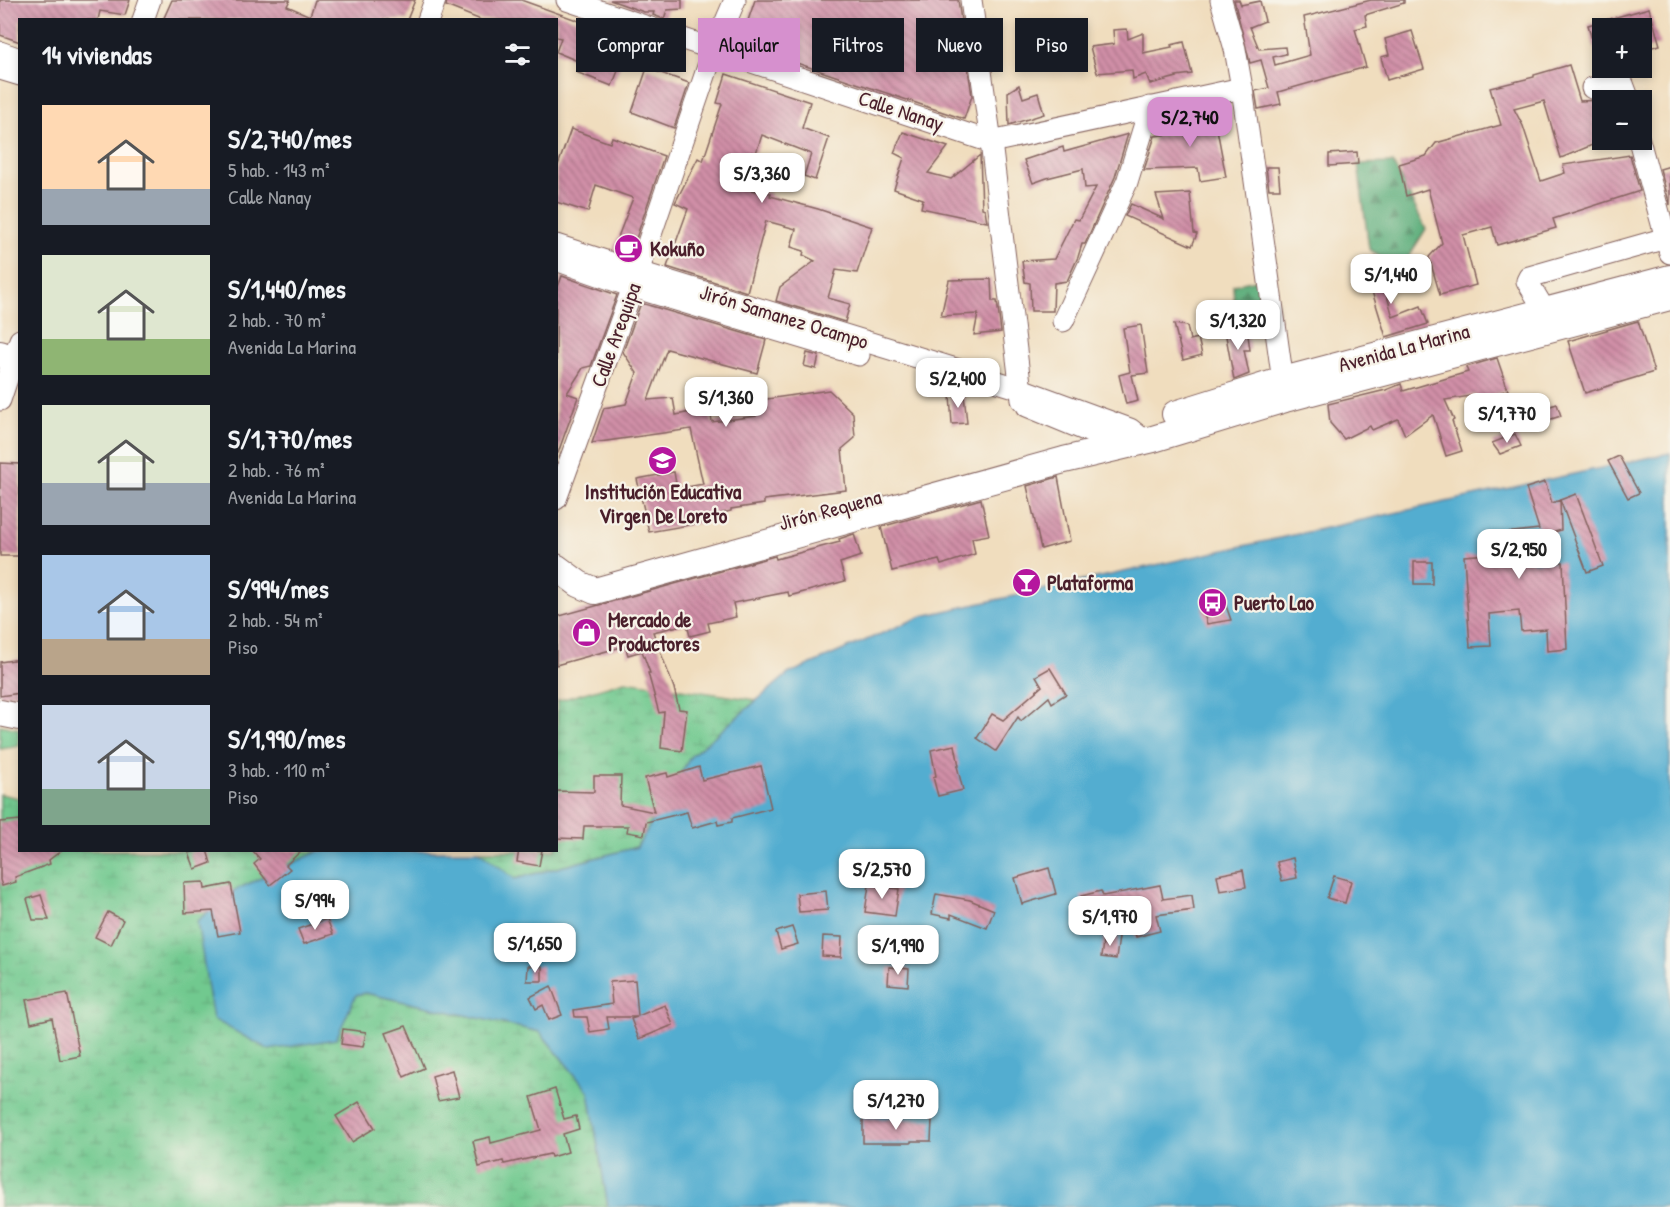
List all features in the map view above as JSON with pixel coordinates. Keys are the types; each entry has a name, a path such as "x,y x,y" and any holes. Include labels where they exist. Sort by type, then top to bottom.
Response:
{"main road":[{"name":"Avenida La Marina","path":"1126,438 1545,311 1670,278"},
{"name":"Avenida La Marina","path":"1284,390 1670,297"},
{"name":"Jirón Requena","path":"571,581 826,518 1126,438"},
{"path":"0,713 18,717"}],"street":[{"path":"144,18 150,0"},
{"path":"429,18 435,0"},
{"name":"Calle Nanay","path":"567,0 698,44"},
{"name":"Calle Arequipa","path":"727,18 735,0"},
{"path":"971,0 992,142 1022,396"},
{"path":"1221,0 1235,49 1242,88 1284,390"},
{"path":"0,52 18,58"},
{"path":"0,69 18,74"},
{"name":"Calle Arequipa","path":"558,494 636,280 706,72"},
{"name":"Calle Nanay","path":"783,72 992,142"},
{"path":"1592,88 1623,84 1625,90"},
{"path":"992,142 1242,88"},
{"path":"1063,321 1127,182 1150,107"},
{"path":"1545,311 1527,281 1529,278 1668,246 1643,150"},
{"name":"Jirón Samanez Ocampo","path":"558,246 636,280"},
{"name":"Jirón Samanez Ocampo","path":"558,260 636,280 1022,396 1126,438"},
{"path":"0,400 13,353"}],"green space":[{"path":"1393,163 1426,229 1401,269 1369,249 1358,164"},
{"path":"1260,279 1262,300 1258,303 1266,303 1267,320 1256,332 1248,334 1232,313 1238,305 1234,304 1233,285"},
{"path":"625,681 757,700 691,756 637,847 514,879 480,852 558,852 558,701"},
{"path":"0,725 18,729 18,746 0,749"},
{"path":"0,794 18,798 18,852 317,852 233,891 356,995 365,993 540,1032 589,1092 608,1207 0,1207"}],"water":[{"path":"1670,453 1670,1207 608,1207 589,1092 540,1032 365,993 356,995 336,1039 269,1050 213,1019 197,921 233,891 317,852 480,852 515,879 637,847 691,756 788,674 922,616"}],"building":[{"path":"0,0 130,0 125,15 100,11 98,18 18,18 18,41 0,35"},
{"path":"172,0 290,0 287,6 310,16 315,0 415,0 408,18 164,18"},
{"path":"447,0 521,0 576,20 576,60 558,53 561,38 558,37 558,18 476,18 446,6"},
{"path":"610,0 682,0 682,9 667,10 664,18 653,15 654,12 644,12"},
{"path":"755,0 958,0 961,18 916,18 916,72 968,72 972,96 964,119 824,72 904,72 904,18 812,18 812,68 800,64 800,18 749,18"},
{"path":"1234,0 1239,0 1241,5 1260,1 1265,21 1250,27 1259,49 1285,47 1286,54 1273,57 1275,65 1310,55 1304,17 1371,0 1404,0 1404,3 1365,15 1367,26 1355,29 1366,67 1278,92 1281,104 1258,109 1255,91 1269,88 1261,60 1250,63"},
{"path":"1649,8 1652,18 1613,18"},
{"path":"1652,18 1660,45 1652,47"},
{"path":"1592,24 1592,39 1588,25"},
{"path":"1127,29 1128,39 1143,33 1143,53 1184,42 1192,74 1150,84 1146,74 1133,79 1132,70 1097,73 1090,47 1114,44 1113,30"},
{"path":"1412,31 1424,69 1387,80 1381,57 1389,55 1385,39"},
{"path":"1569,65 1580,101 1592,100 1592,145 1561,158 1544,101 1514,109 1523,126 1541,181 1565,173 1563,165 1630,155 1640,191 1553,219 1556,228 1497,245 1492,227 1463,235 1476,285 1440,295 1429,257 1442,243 1428,189 1406,196 1399,164 1426,156 1436,143 1501,125 1490,88 1534,77 1534,75"},
{"path":"576,72 618,72 612,86"},
{"path":"646,72 658,72 689,83 674,128 632,112"},
{"path":"726,74 810,102 802,128 829,138 815,180 804,176 811,154 762,135 756,153 752,152 742,181 745,182 742,189 771,193 770,196 872,227 857,273 836,270 828,298 850,304 845,322 776,301 780,287 815,261 803,255 804,251 791,247 796,229 766,221 747,292 667,267 688,209 675,203 698,158 703,161 722,104 717,103"},
{"path":"1019,85 1023,98 1038,93 1044,114 1009,125 1008,92"},
{"path":"1214,113 1226,177 1200,181 1198,168 1144,170 1155,136 1176,133 1178,119"},
{"path":"571,129 610,143 612,137 664,156 630,256 613,250 633,198 596,185 588,212 558,203 558,165"},
{"path":"903,132 948,147 928,173 951,179 980,155 982,208 985,209 987,222 921,208 923,199 894,189 904,158 894,153"},
{"path":"1128,134 1115,177 1085,244 1082,244 1067,281 1054,283 1053,311 1031,311 1030,283 1025,282 1022,261 1054,259 1074,219 1079,220 1096,187 1085,188 1083,169 1033,183 1024,160 1063,147 1064,152"},
{"path":"1357,152 1358,164 1329,166 1329,154"},
{"path":"1670,166 1670,205 1660,169"},
{"path":"1266,167 1278,167 1280,189 1269,189"},
{"path":"1190,193 1194,233 1197,234 1192,246 1125,216 1131,204 1164,219 1156,195"},
{"path":"1376,257 1393,317 1421,306 1428,324 1386,337 1363,262"},
{"path":"562,276 617,295 591,366 583,368 567,393 578,397 558,453 558,287"},
{"path":"991,279 992,301 997,301 1001,332 974,335 978,314 941,316 949,280"},
{"path":"641,303 766,340 757,373 667,349 648,400 673,398 676,415 710,408 712,422 756,416 754,401 829,390 853,413 855,438 842,449 846,490 764,500 764,504 731,509 731,511 706,517 707,522 649,532 637,479 674,472 677,489 703,484 691,429 592,443 604,408 626,404 637,373 623,352"},
{"path":"1638,321 1654,372 1585,393 1568,341"},
{"path":"1174,324 1187,326 1190,340 1198,338 1202,355 1183,360"},
{"path":"1141,325 1148,373 1132,375 1138,401 1126,404 1119,375 1130,372 1123,328"},
{"path":"1247,328 1250,350 1244,350 1249,374 1234,380 1225,331"},
{"path":"807,353 819,356 816,369 804,366"},
{"path":"1497,358 1508,390 1478,400 1476,395 1445,400 1454,420 1452,421 1462,451 1446,456 1433,415 1405,435 1398,419 1372,430 1370,426 1344,439 1330,423 1328,404 1386,390 1401,384 1403,391 1468,372 1466,367"},
{"path":"964,394 967,423 952,424 950,395"},
{"path":"1557,404 1561,416 1548,420 1544,408"},
{"path":"1515,434 1521,446 1500,454 1492,443"},
{"path":"1619,456 1639,493 1628,498 1608,461"},
{"path":"0,463 18,464 18,556 0,556"},
{"path":"1058,477 1070,541 1041,549 1027,486"},
{"path":"1545,482 1552,503 1560,500 1561,530 1530,540 1532,562 1563,562 1567,649 1547,651 1546,629 1521,631 1519,611 1489,614 1491,646 1470,647 1464,556 1489,554 1487,535 1539,529 1526,488"},
{"path":"1576,494 1603,566 1587,572 1560,500"},
{"path":"981,499 989,535 972,538 975,554 941,565 939,560 892,571 881,527"},
{"path":"854,534 861,556 840,563 845,581 789,596 788,592 733,603 736,617 708,623 710,631 690,636 687,624 653,632 674,688 679,709 687,710 682,751 661,748 664,712 659,713 648,673 650,673 642,651 628,655 625,646 558,664 558,616 775,556 776,559 840,542 839,539"},
{"path":"1414,562 1432,562 1432,584 1414,584"},
{"path":"1224,600 1231,620 1207,624 1202,607"},
{"path":"18,659 18,693 0,696 0,662"},
{"path":"1050,668 1066,694 1052,703 1049,697 1021,721 1018,717 996,751 977,738 992,714 1003,720 1042,686 1036,676"},
{"path":"955,745 963,790 938,796 933,777 936,776 931,750"},
{"path":"761,766 771,808 732,818 732,822 718,825 717,821 692,828 687,812 646,822 644,835 627,832 628,826 584,826 583,839 558,838 558,791 594,792 594,776 621,776 620,805 654,812 645,778 667,773 668,777 699,767 702,780"},
{"path":"18,820 18,852 59,852 49,860 50,864 15,877 16,882 2,886 0,880 0,822"},
{"path":"208,852 211,863 195,869 189,853"},
{"path":"254,852 300,852 286,865 290,869 270,885 254,864 260,859"},
{"path":"519,852 542,852 539,866 517,862"},
{"path":"1293,858 1297,878 1282,881 1277,862"},
{"path":"1049,868 1056,894 1022,904 1015,878"},
{"path":"1243,870 1246,887 1220,891 1217,875"},
{"path":"1334,876 1351,881 1345,903 1327,898"},
{"path":"204,882 205,889 231,884 240,932 218,936 213,911 185,913 184,883"},
{"path":"869,885 899,889 895,916 865,912"},
{"path":"1160,885 1163,899 1192,895 1194,910 1156,915 1160,931 1136,937 1130,911 1122,912 1121,910 1087,918 1081,896 1101,891 1103,896"},
{"path":"826,891 828,910 799,912 797,894"},
{"path":"936,894 970,900 994,910 987,928 951,914 951,918 932,914"},
{"path":"41,895 49,920 33,920 27,899"},
{"path":"108,912 123,920 111,945 95,937"},
{"path":"327,919 333,934 304,944 298,929"},
{"path":"792,927 798,944 781,949 776,932"},
{"path":"1104,935 1119,937 1116,959 1101,957"},
{"path":"823,936 842,937 841,957 822,956"},
{"path":"528,966 542,966 542,981 527,981"},
{"path":"889,967 909,969 908,986 888,984"},
{"path":"635,980 638,1016 665,1005 673,1025 639,1039 631,1019 637,1017 607,1017 609,1029 590,1032 587,1017 575,1017 574,1010 612,1004 610,982"},
{"path":"551,986 562,1015 549,1020 543,1005 536,1009 530,997"},
{"path":"67,993 80,1056 60,1060 52,1018 31,1023 26,1000"},
{"path":"406,1026 424,1068 404,1077 386,1033"},
{"path":"343,1029 366,1032 363,1047 341,1044"},
{"path":"452,1070 459,1097 438,1101 432,1076"},
{"path":"555,1089 564,1119 576,1116 579,1129 563,1134 568,1152 551,1157 550,1154 479,1167 473,1141 490,1137 491,1143 541,1130 531,1097"},
{"path":"359,1102 375,1128 352,1142 336,1116"},
{"path":"863,1118 932,1120 931,1141 863,1143"}],"place":[{"name":"Kokuño","path":"629,249"},
{"name":"Institución Educativa Virgen De Loreto","path":"663,461"},
{"name":"Plataforma","path":"1026,583"},
{"name":"Puerto Lao","path":"1213,603"},
{"name":"Mercado de Productores","path":"587,632"}]}
